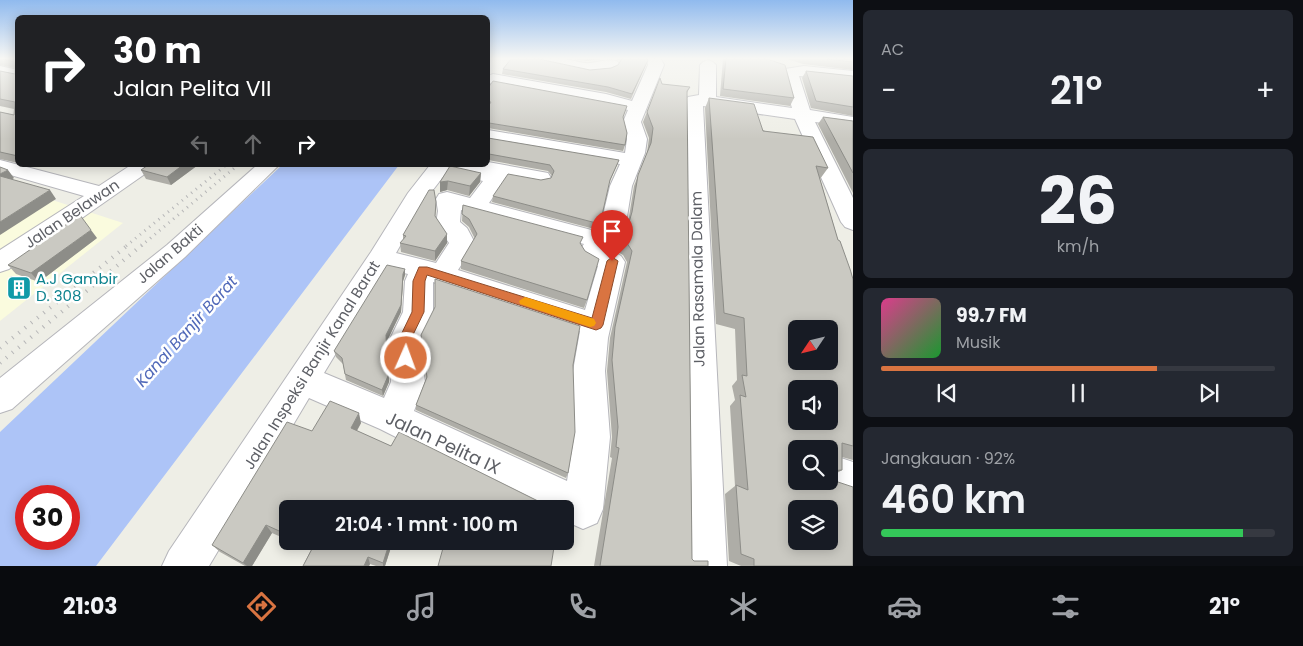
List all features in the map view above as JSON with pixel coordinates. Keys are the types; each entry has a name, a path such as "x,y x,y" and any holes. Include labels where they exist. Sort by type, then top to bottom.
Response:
{"street":[{"path":"537,85 606,99 636,115"},
{"path":"380,258 432,272 596,325 612,262 592,251 606,242 614,223 621,186 632,160 637,139 636,115 648,85"},
{"path":"707,85 707,101 853,122"},
{"path":"796,85 802,114 853,222"},
{"name":"Jalan Rasamala Dalam","path":"705,566 694,101 707,101"},
{"path":"576,111 636,115"},
{"path":"490,136 632,160"},
{"path":"827,165 853,170"},
{"path":"0,166 103,194"},
{"name":"Jalan Belawan","path":"0,263 142,167"},
{"name":"Jalan Bakti","path":"0,398 176,251 267,167"},
{"name":"Jalan Inspeksi Banjir Kanal Barat","path":"184,566 380,258 433,196 450,167"},
{"path":"455,167 496,179 475,206"},
{"path":"458,167 540,178"},
{"path":"433,196 606,242"},
{"path":"392,418 403,397 408,382 404,341 418,312 419,281 432,272 462,243 458,234 448,224 450,211 433,196"},
{"name":"Jalan Pelita IX","path":"302,379 392,418 583,509 592,437 589,371 596,325"},
{"path":"838,476 853,481"}],"shaded area":[{"path":"0,183 123,223 0,321"}],"water":[{"name":"Kanal Banjir Barat","path":"280,167 397,167 96,566 0,566 0,432"}],"building":[{"path":"0,85 15,85 15,102 0,99"},
{"path":"490,85 517,85 627,106 623,117 627,133 625,145 490,123"},
{"path":"599,85 636,85 632,94"},
{"path":"657,85 690,87 687,91 692,559 694,561 708,561 708,566 600,566 619,448 616,447 618,427 612,360 615,327 632,251 627,243 618,238 627,229 632,212 638,175 651,143 653,128 647,112"},
{"path":"723,85 791,85 794,98 723,89"},
{"path":"811,85 853,85 853,107 816,101"},
{"path":"709,98 754,104 763,131 813,137 828,168 816,166 838,240 840,241 853,279 853,446 842,443 842,470 838,470 838,440 788,440 788,490 838,490 838,482 853,487 853,566 754,566 754,559 741,554 736,485 748,490 740,395 746,397 742,375 747,376 744,318 724,313"},
{"path":"15,102 15,155 0,152 0,112 14,115"},
{"path":"823,117 853,121 853,173"},
{"path":"490,138 619,160 610,180 600,224 493,196 508,174 541,180 551,178 554,171 550,165 490,154"},
{"path":"0,167 8,170 0,174"},
{"path":"145,167 180,167 167,177 141,170"},
{"path":"449,167 481,173 470,186 448,181 440,182"},
{"path":"0,176 50,190 0,222"},
{"path":"429,190 434,190 436,202 435,216 447,234 435,251 400,243 406,236 403,235"},
{"path":"463,205 583,237 580,243 585,251 599,259 587,300 461,261 477,234 469,219 462,214"},
{"path":"80,215 91,230 31,273 8,265"},
{"path":"387,265 405,269 401,305 386,335 388,376 382,390 345,374 342,358 334,351"},
{"path":"435,279 580,326 573,365 575,432 568,473 416,405 427,377 421,335 435,307"},
{"path":"330,401 359,413 351,428 391,446 399,432 536,500 279,500 279,531 266,525 243,563 212,545 287,422 312,431"},
{"path":"311,550 387,550 383,563 368,557 364,566 303,566"},
{"path":"442,550 554,550 551,566 438,566"}],"railway":[{"path":"126,246 224,167"},
{"path":"141,246 236,167"},
{"path":"0,348 128,245"},
{"path":"0,363 142,245"}],"slow traffic":[{"path":"525,301 590,323"}],"place":[{"name":"A.J Gambir D. 308","path":"19,288"}],"route":[{"path":"406,358 404,341 418,312 419,281 423,269 596,325 612,261"}]}
